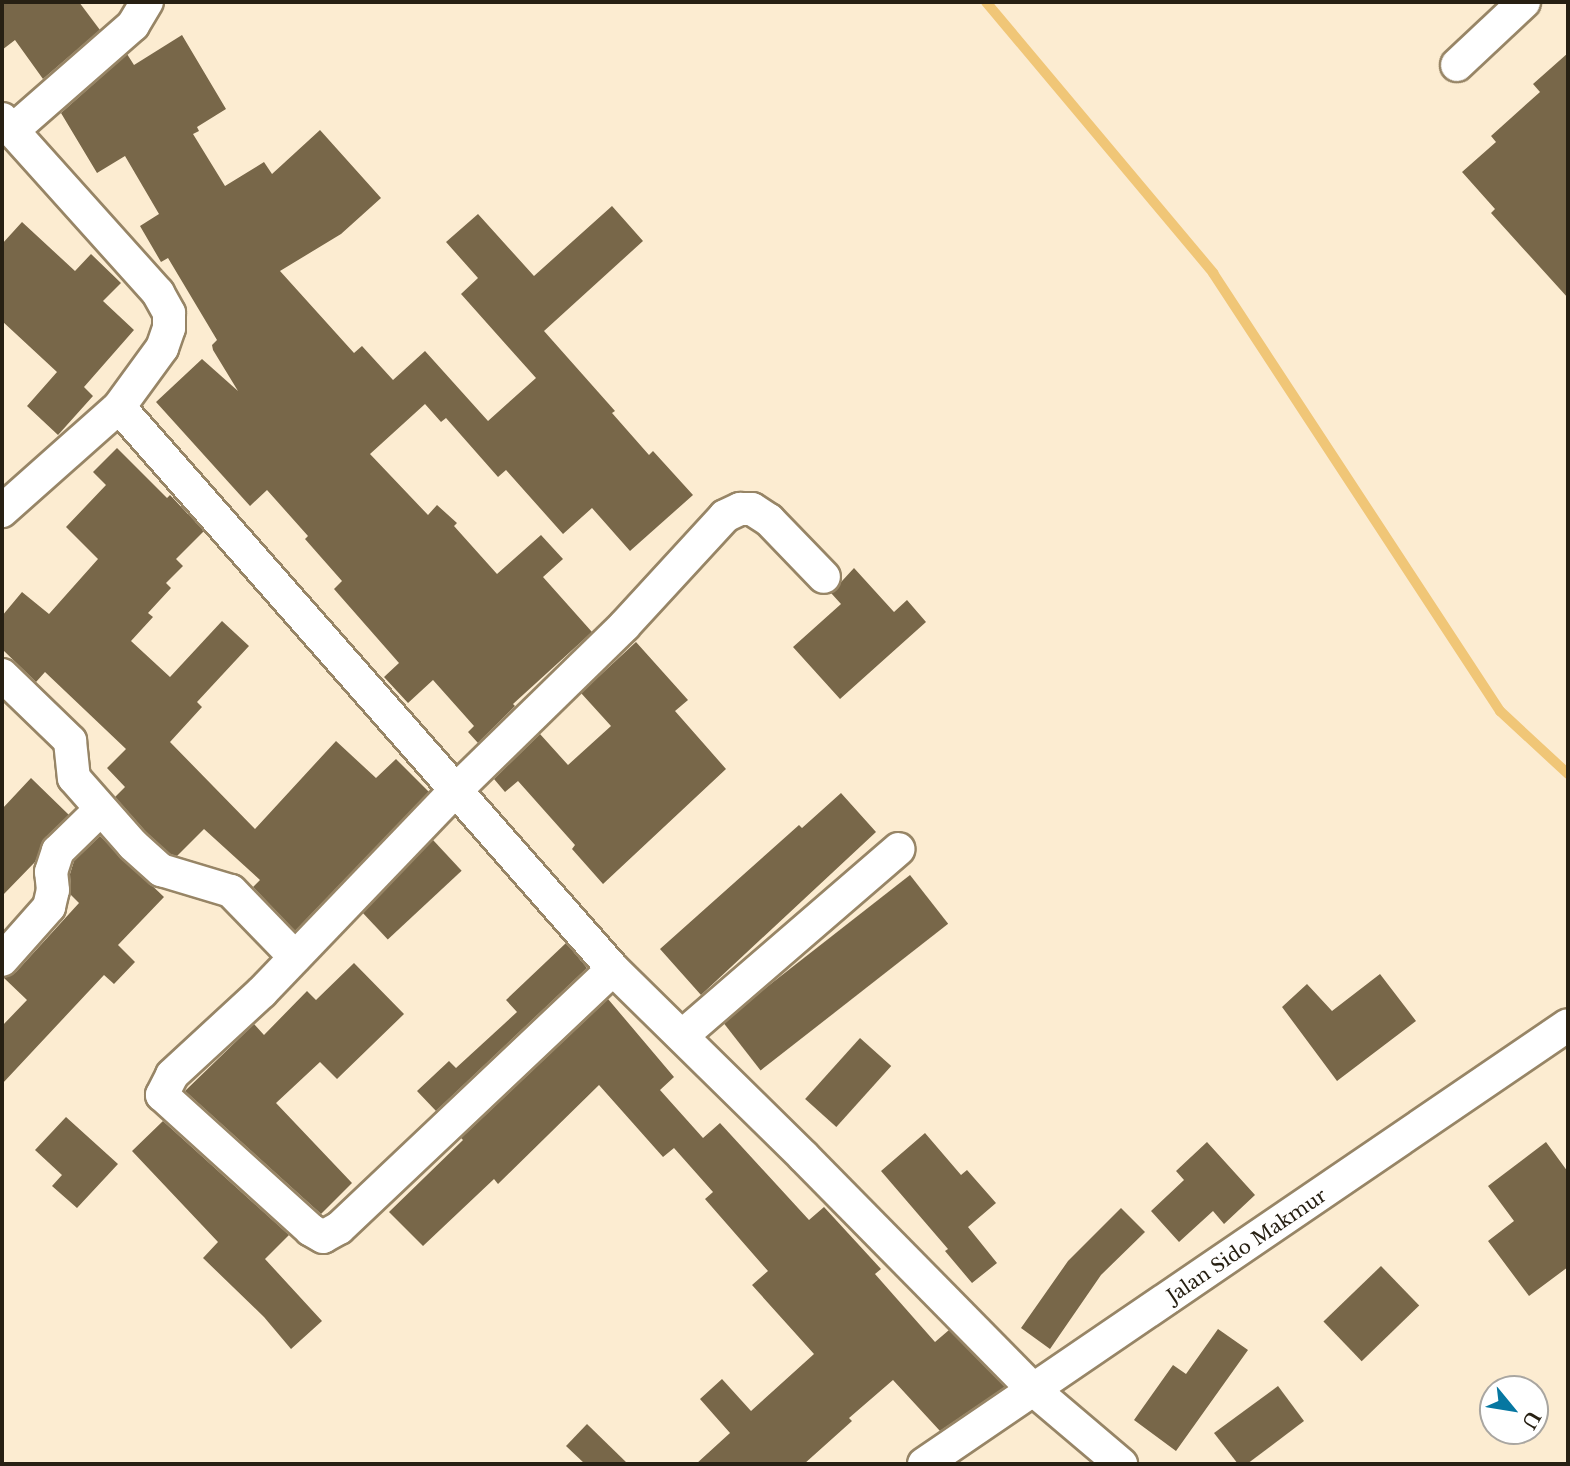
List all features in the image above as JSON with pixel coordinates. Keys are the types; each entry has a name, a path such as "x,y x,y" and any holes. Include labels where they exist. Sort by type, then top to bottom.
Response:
{"street":[{"path":"2,511 119,407 162,348 169,328 169,313 158,293 7,125 133,25 147,2"},
{"path":"1457,65 1524,2"},
{"path":"119,407 454,792 613,969 1035,1391 1121,1464"},
{"path":"613,969 339,1228 323,1237 311,1230 162,1095 172,1075 295,957 454,792 624,626 725,516 740,509 752,509 768,520 824,577"},
{"path":"2,675 70,741 74,778 100,810 162,870 230,891 295,957"},
{"path":"2,960 49,907 53,890 51,872 58,851 100,810"},
{"path":"682,1036 899,849"},
{"name":"Jalan Sido Makmur","path":"924,1464 1035,1391 1568,1025"}],"building":[{"path":"2,2 79,2 100,30 43,79 15,40 2,50"},
{"path":"182,35 226,109 197,127 199,131 193,134 225,186 264,162 272,174 320,130 381,198 341,234 280,271 354,353 362,346 393,380 425,351 488,421 536,378 461,294 478,278 446,242 478,214 534,276 612,206 643,241 544,331 615,411 612,413 649,455 653,451 693,495 630,551 592,508 563,534 506,470 498,477 446,418 441,422 425,404 370,454 428,515 437,505 457,523 454,526 497,574 541,535 563,559 543,577 592,632 513,704 515,706 478,743 468,732 474,726 433,680 408,703 384,677 399,663 334,589 342,581 305,539 308,536 267,490 250,506 156,402 202,359 238,391 213,350 212,345 217,340 168,258 161,262 140,226 159,214 125,156 97,173 61,113 127,54 134,65"},
{"path":"1568,53 1568,298 1491,213 1495,209 1462,172 1496,142 1491,136 1540,92 1533,84"},
{"path":"22,222 75,271 91,254 121,283 103,301 134,330 84,387 93,396 58,435 27,406 57,372 2,321 2,244"},
{"path":"117,448 167,498 170,495 204,531 176,559 183,566 166,583 171,588 148,613 153,617 131,641 170,677 222,621 249,646 197,702 202,707 170,742 255,829 336,741 376,778 396,759 429,792 295,931 253,887 260,880 204,829 177,856 170,854 146,832 115,797 125,787 107,768 126,749 45,672 36,682 2,649 2,616 22,592 49,614 98,559 66,527 106,485 93,472"},
{"path":"854,568 894,612 907,600 926,622 840,699 793,647 841,604 831,593"},
{"path":"636,642 688,700 675,711 726,769 603,884 572,849 575,845 518,781 505,792 494,779 540,734 568,765 611,726 581,693"},
{"path":"31,778 69,815 45,838 35,862 2,896 2,809"},
{"path":"841,793 876,832 701,995 660,949 799,825 802,828"},
{"path":"100,836 164,897 118,945 135,962 114,984 104,975 2,1084 2,1026 27,1000 4,978 16,972 79,903 71,895 70,874 74,861"},
{"path":"433,840 462,871 388,940 359,909"},
{"path":"910,875 948,924 761,1070 722,1022"},
{"path":"566,943 587,968 436,1111 417,1091 449,1061 456,1068 517,1012 506,1000"},
{"path":"354,963 404,1014 337,1079 320,1062 276,1103 352,1183 321,1214 185,1091 254,1024 264,1035 307,991 316,1000"},
{"path":"1380,974 1416,1021 1337,1081 1282,1007 1307,984 1332,1011"},
{"path":"608,999 674,1077 660,1090 703,1138 720,1123 809,1220 824,1207 881,1269 875,1274 935,1342 949,1330 1005,1387 940,1431 893,1380 849,1418 852,1421 804,1464 696,1464 730,1433 700,1399 722,1379 751,1411 814,1354 752,1285 768,1271 705,1199 713,1192 674,1148 663,1157 599,1085 498,1184 494,1179 423,1246 389,1212 463,1140 461,1138"},
{"path":"860,1038 891,1066 836,1127 805,1099"},
{"path":"66,1117 118,1164 77,1208 52,1186 62,1175 35,1150"},
{"path":"163,1121 289,1235 265,1259 322,1321 291,1349 264,1317 203,1258 218,1242 132,1151"},
{"path":"925,1133 961,1175 967,1170 996,1203 968,1227 997,1263 972,1283 945,1251 948,1249 881,1171"},
{"path":"1207,1142 1255,1195 1224,1224 1213,1211 1179,1242 1151,1211 1184,1180 1176,1171"},
{"path":"1546,1142 1568,1172 1568,1267 1529,1296 1488,1241 1514,1221 1488,1186"},
{"path":"1121,1208 1145,1232 1101,1275 1050,1349 1021,1328 1068,1261"},
{"path":"1381,1266 1419,1306 1362,1361 1323,1322"},
{"path":"1218,1329 1248,1350 1176,1451 1134,1420 1173,1365 1186,1374"},
{"path":"1278,1386 1304,1421 1247,1464 1238,1464 1214,1433"},
{"path":"587,1424 628,1464 585,1464 566,1446"}],"waterway":[{"path":"986,2 1213,273 1500,711 1568,774"}]}
